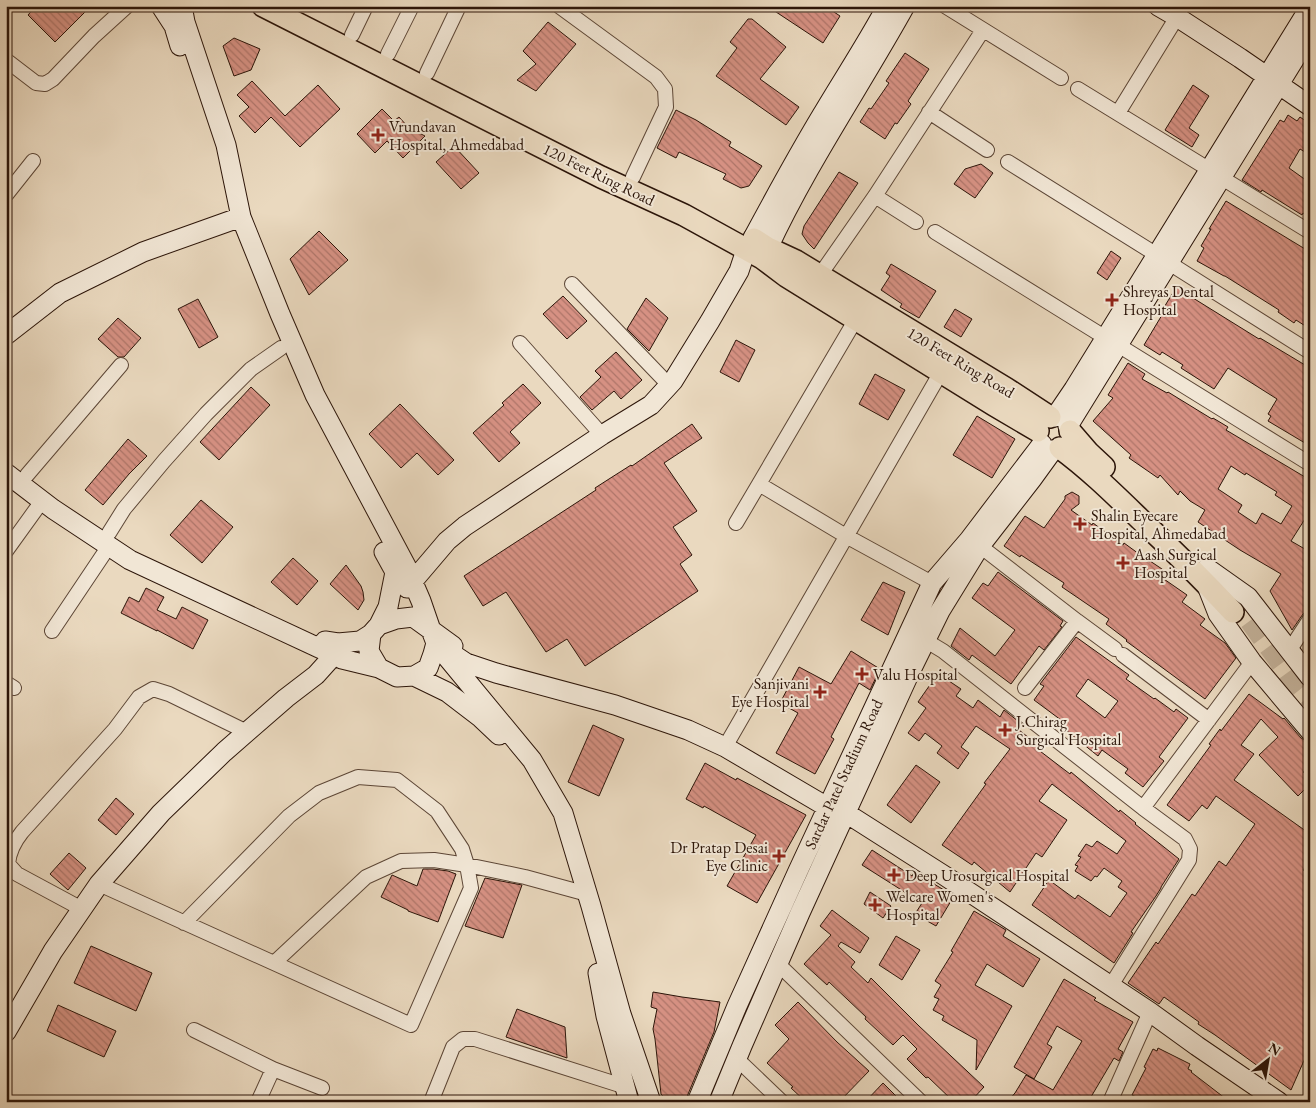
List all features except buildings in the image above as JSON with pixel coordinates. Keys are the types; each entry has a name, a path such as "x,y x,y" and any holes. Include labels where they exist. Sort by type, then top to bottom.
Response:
{"main road":[{"name":"120 Feet Ring Road","path":"263,6 601,177 757,249 796,260 1007,389 1055,433"},
{"name":"120 Feet Ring Road","path":"294,6 605,164 688,202 757,249 786,276 994,406 1055,433 1089,453 1133,494 1232,603"}],"street":[{"path":"6,60 36,83 45,84 53,79 94,36 127,6"},
{"path":"161,6 174,26 236,218 281,348 303,400 395,572 388,607"},
{"path":"6,458 109,540 130,560 336,649 342,659 380,668 397,677 414,676 428,668 434,637 422,601 315,395 236,218 226,146 185,22 182,6"},
{"path":"352,35 366,6"},
{"path":"388,54 412,6"},
{"path":"427,73 459,6"},
{"path":"560,6 656,78 665,89 666,107 633,177"},
{"path":"422,601 437,566 453,548 471,533 657,412 680,386 746,276 757,249 766,212 887,6"},
{"path":"380,668 369,651 375,630 388,607 413,582 447,541 465,526 602,434 651,405 673,381 739,272 782,219 836,122 882,48 905,6"},
{"path":"945,6 1061,78"},
{"path":"1158,6 1240,58 1310,106"},
{"path":"1273,81 1310,7"},
{"path":"1118,113 1177,17"},
{"path":"820,276 983,30"},
{"path":"1273,81 1310,34"},
{"name":"Sardar Patel Stadium Road","path":"719,1102 778,964 846,813 918,636 932,583 974,543 1032,479 1055,433 1273,81"},
{"path":"1078,88 1310,232"},
{"path":"929,112 987,150"},
{"path":"6,195 33,161"},
{"path":"1008,162 1310,352"},
{"path":"874,196 916,222"},
{"path":"6,335 60,293 143,252 236,218"},
{"path":"935,232 1310,464"},
{"path":"572,284 669,385"},
{"path":"736,523 856,319"},
{"path":"520,343 602,434"},
{"path":"52,631 109,540 124,509 206,414 251,369 281,348"},
{"path":"27,475 122,365"},
{"path":"725,747 941,372"},
{"path":"6,474 42,501 109,540"},
{"path":"759,484 846,536 932,583"},
{"path":"6,551 42,501"},
{"path":"974,543 1209,720"},
{"name":"Sardar Patel Stadium Road","path":"697,1102 741,997 827,807 918,636 940,611 974,543"},
{"path":"1207,575 1248,597 1310,677"},
{"path":"1207,575 1218,614 1252,662 1310,731"},
{"path":"6,1032 53,951 99,884 161,813 247,732 316,675 336,649 360,641 375,630 396,619 413,617 434,637 532,760 562,813 621,1014 651,1102"},
{"path":"1289,651 1310,619"},
{"path":"1025,688 1077,621"},
{"path":"918,636 950,657 1143,808 1185,838 1190,849 1189,860 1110,987"},
{"path":"434,637 496,673 615,705 688,730 725,747 827,807 846,813 954,881 1150,1012 1279,1102"},
{"path":"1143,808 1252,662"},
{"path":"414,676 447,692 481,718 515,750 544,794 584,892 606,1016 627,1095"},
{"path":"82,909 17,874 8,864 9,854 22,832 115,729 139,697 153,689 169,694 247,732"},
{"path":"99,884 184,923 410,1025 471,888 462,849 437,811 397,780 358,777 320,793 289,816 184,923"},
{"path":"274,963 366,878 401,861 434,860 467,865 525,876 584,892"},
{"path":"778,964 921,1102"},
{"path":"1110,1102 1150,1012"},
{"path":"194,1030 273,1069 322,1088"},
{"path":"431,1102 453,1047 463,1038 475,1039 627,1095"},
{"path":"737,1059 782,1102"},
{"path":"258,1102 273,1069"}],"tunnel":[{"path":"1231,595 1310,700"}],"place":[{"name":"Vrundavan Hospital, Ahmedabad","path":"378,135"},
{"name":"Shreyas Dental Hospital","path":"1112,300"},
{"name":"Shalin Eyecare Hospital, Ahmedabad","path":"1080,524"},
{"name":"Aash Surgical Hospital","path":"1123,563"},
{"name":"Valu Hospital","path":"862,674"},
{"name":"Sanjivani Eye Hospital","path":"820,692"},
{"name":"J.Chirag Surgical Hospital","path":"1005,730"},
{"name":"Dr Pratap Desai Eye Clinic","path":"779,856"},
{"name":"Deep Urosurgical Hospital","path":"894,875"},
{"name":"Welcare Women's Hospital","path":"875,905"}]}
